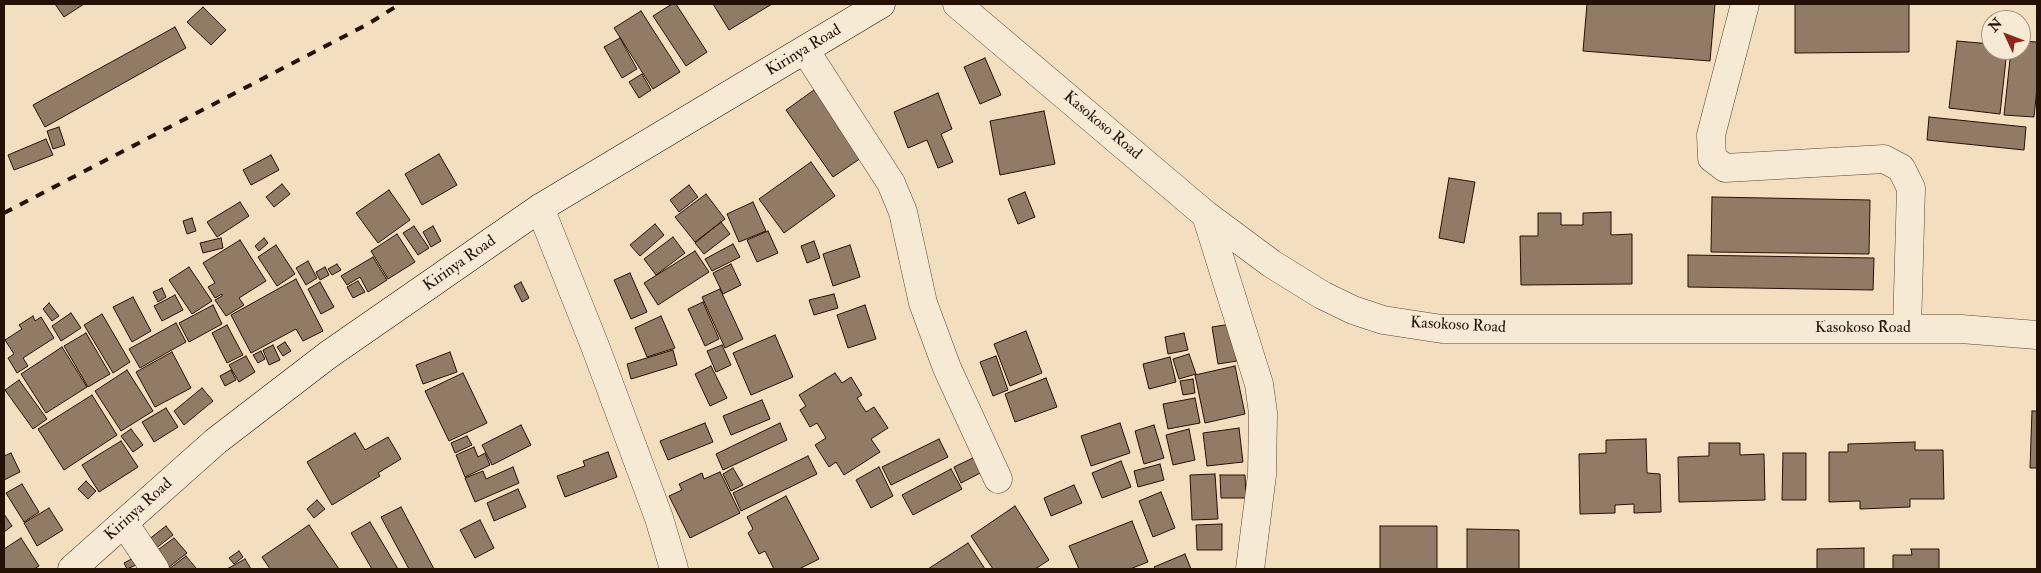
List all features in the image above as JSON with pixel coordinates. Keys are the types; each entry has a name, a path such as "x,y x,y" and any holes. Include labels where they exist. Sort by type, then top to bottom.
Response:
{"street":[{"name":"Kirinya Road","path":"72,569 216,441 328,355 540,208 880,4"},
{"name":"Kasokoso Road","path":"957,4 1206,214 1272,264 1322,295 1353,310 1383,320 1442,329 1907,329 1969,330 2037,335"},
{"path":"1745,4 1711,135 1712,158 1725,168 1884,159 1901,168 1911,188 1907,329"},
{"path":"805,50 891,183 903,212 923,303 947,368 998,480"},
{"path":"540,208 599,355 659,518 674,569"},
{"path":"1206,214 1261,394 1263,413 1262,474 1250,569"},
{"path":"124,523 155,569"}],"building":[{"path":"55,4 84,4 64,17"},
{"path":"672,4 676,4 707,52 686,66 653,16"},
{"path":"713,4 772,4 729,30"},
{"path":"1587,4 1715,4 1710,61 1583,51"},
{"path":"1795,4 1909,4 1909,52 1795,53"},
{"path":"203,7 226,30 211,45 187,22"},
{"path":"641,11 680,72 653,89 614,28"},
{"path":"175,27 186,48 45,127 33,105"},
{"path":"620,38 637,69 622,78 604,47"},
{"path":"1957,41 1981,43 1981,60 2006,60 2000,114 1949,108"},
{"path":"2031,42 2037,42 2037,88 2034,117 2004,115 2010,60 2031,60"},
{"path":"985,58 1001,95 980,104 964,67"},
{"path":"642,74 651,90 639,98 629,82"},
{"path":"814,90 861,158 833,177 786,110"},
{"path":"938,93 952,129 941,134 953,162 938,168 927,140 908,148 894,112"},
{"path":"1044,111 1055,164 1000,175 990,121"},
{"path":"1929,117 2026,127 2024,150 1927,140"},
{"path":"59,127 65,145 53,149 47,131"},
{"path":"46,139 53,155 14,170 8,155"},
{"path":"439,154 457,185 422,205 405,174"},
{"path":"271,155 279,170 251,185 243,170"},
{"path":"811,162 835,196 784,233 759,199"},
{"path":"1449,178 1475,182 1464,243 1439,238"},
{"path":"282,184 290,194 274,207 266,197"},
{"path":"689,185 698,197 679,212 670,200"},
{"path":"389,190 410,220 378,243 356,213"},
{"path":"1025,192 1035,217 1018,224 1008,199"},
{"path":"706,194 725,219 695,242 675,217"},
{"path":"1712,197 1870,200 1869,254 1711,252"},
{"path":"240,202 249,216 217,237 207,222"},
{"path":"753,202 766,231 739,242 727,214"},
{"path":"1611,212 1611,235 1632,234 1632,284 1521,285 1520,236 1538,236 1538,213 1561,213 1561,225 1583,225 1583,213"},
{"path":"192,218 196,231 187,234 183,221"},
{"path":"721,222 730,234 704,254 695,243"},
{"path":"655,224 664,235 640,256 630,245"},
{"path":"414,226 429,248 418,255 403,233"},
{"path":"433,226 441,241 431,247 423,232"},
{"path":"768,231 778,253 757,262 747,240"},
{"path":"397,234 415,262 388,279 371,251"},
{"path":"673,237 685,253 656,275 644,259"},
{"path":"221,238 223,248 203,253 200,243"},
{"path":"264,238 268,243 259,251 255,246"},
{"path":"240,240 266,281 239,298 244,305 226,316 215,300 222,296 222,294 215,298 208,287 215,283 203,263"},
{"path":"814,241 820,258 807,263 801,246"},
{"path":"733,244 740,257 712,271 705,259"},
{"path":"276,245 295,274 277,286 258,257"},
{"path":"850,245 860,277 833,286 823,254"},
{"path":"695,251 709,272 658,305 644,283"},
{"path":"1688,255 1874,258 1873,290 1688,287"},
{"path":"373,257 387,280 368,292 360,277 347,285 341,276"},
{"path":"308,261 317,278 306,285 296,268"},
{"path":"337,264 341,270 332,275 328,269"},
{"path":"731,264 741,285 723,294 713,273"},
{"path":"189,267 212,301 192,314 169,280"},
{"path":"325,267 329,275 320,280 316,272"},
{"path":"630,273 647,312 631,319 614,280"},
{"path":"296,279 323,331 303,341 296,329 251,353 231,315"},
{"path":"358,281 365,292 353,298 347,287"},
{"path":"320,282 334,307 321,314 308,289"},
{"path":"521,282 529,298 522,302 514,286"},
{"path":"162,288 166,297 158,302 153,292"},
{"path":"720,289 743,339 725,348 702,297"},
{"path":"834,294 838,308 814,315 809,300"},
{"path":"175,295 183,310 162,321 154,306"},
{"path":"133,297 151,331 132,342 113,307"},
{"path":"703,302 719,339 705,346 688,309"},
{"path":"49,303 59,316 52,321 43,309"},
{"path":"213,305 222,324 189,342 179,323"},
{"path":"865,305 876,339 848,348 837,315"},
{"path":"71,313 81,328 61,341 52,326"},
{"path":"102,314 130,362 113,373 84,325"},
{"path":"33,316 35,321 41,317 54,338 23,358 28,366 17,373 8,358 14,354 5,340 22,329 19,325"},
{"path":"661,316 675,348 647,357 635,328"},
{"path":"176,323 186,342 140,368 129,349"},
{"path":"1231,324 1237,361 1218,364 1212,327"},
{"path":"227,325 243,355 227,363 212,333"},
{"path":"1026,331 1042,373 1010,386 994,344"},
{"path":"86,333 110,374 88,387 64,346"},
{"path":"1184,333 1188,350 1168,354 1165,337"},
{"path":"775,335 793,377 751,395 733,353"},
{"path":"285,342 291,351 283,356 277,347"},
{"path":"273,345 280,360 269,365 263,350"},
{"path":"722,345 731,365 716,372 707,351"},
{"path":"62,347 87,387 46,413 21,374"},
{"path":"673,350 677,365 631,379 627,364"},
{"path":"261,351 265,359 258,363 253,355"},
{"path":"172,352 191,388 155,407 136,372"},
{"path":"450,352 457,372 423,384 416,365"},
{"path":"1189,354 1196,374 1179,379 1173,359"},
{"path":"246,356 255,372 239,382 229,365"},
{"path":"996,356 1008,390 993,396 980,362"},
{"path":"1170,357 1176,382 1149,389 1143,364"},
{"path":"711,366 727,398 710,406 695,374"},
{"path":"1235,366 1245,414 1205,423 1195,375"},
{"path":"127,370 153,411 121,431 95,391"},
{"path":"231,370 236,380 225,386 220,376"},
{"path":"463,373 487,423 449,441 425,391"},
{"path":"835,373 842,383 851,377 862,395 857,398 866,412 874,407 888,428 871,439 880,452 844,475 836,462 829,467 815,445 826,438 817,423 810,427 800,410 806,406 799,395"},
{"path":"1046,378 1057,407 1015,422 1005,394"},
{"path":"1193,379 1195,393 1183,395 1180,381"},
{"path":"19,380 47,419 33,429 5,390"},
{"path":"202,388 213,401 184,425 174,411"},
{"path":"92,395 117,435 64,470 38,429"},
{"path":"1195,398 1200,423 1168,429 1163,404"},
{"path":"762,400 770,419 731,435 723,416"},
{"path":"166,408 178,427 154,442 142,422"},
{"path":"2032,411 2037,411 2037,468 2030,468"},
{"path":"705,423 713,442 668,460 660,441"},
{"path":"780,423 787,440 723,470 716,454"},
{"path":"1120,423 1130,453 1091,466 1081,436"},
{"path":"521,425 531,445 492,465 482,445"},
{"path":"1154,425 1164,458 1144,464 1135,431"},
{"path":"1239,428 1243,462 1207,466 1203,433"},
{"path":"131,429 143,445 133,452 121,436"},
{"path":"1189,429 1195,460 1173,465 1166,435"},
{"path":"355,433 365,450 388,437 401,459 378,473 380,476 332,505 307,462"},
{"path":"467,436 472,445 455,453 451,443"},
{"path":"939,439 948,457 891,485 882,467"},
{"path":"1646,439 1647,473 1660,474 1661,512 1634,513 1634,504 1615,505 1615,513 1580,514 1579,454 1606,453 1606,440"},
{"path":"121,441 138,467 99,492 82,465"},
{"path":"1915,442 1915,450 1943,450 1944,499 1910,499 1910,507 1860,509 1860,501 1829,502 1829,452 1848,452 1848,444"},
{"path":"1709,443 1740,443 1740,455 1764,454 1765,500 1679,502 1678,457 1709,456"},
{"path":"474,447 478,457 485,453 490,465 465,477 456,455"},
{"path":"608,452 617,477 565,497 557,476 585,466 583,461"},
{"path":"11,453 20,472 4,480 4,456"},
{"path":"1783,453 1806,453 1806,500 1782,500"},
{"path":"979,455 986,470 961,483 954,467"},
{"path":"808,456 817,474 741,511 733,493"},
{"path":"1121,461 1131,487 1102,498 1092,473"},
{"path":"1160,464 1164,480 1138,487 1134,471"},
{"path":"513,467 519,483 475,502 465,478 483,471 486,479"},
{"path":"879,467 893,496 871,508 856,480"},
{"path":"733,468 743,485 731,491 723,474"},
{"path":"951,469 962,489 913,515 902,495"},
{"path":"720,472 740,513 690,538 669,496 682,490 679,484 702,473 704,479"},
{"path":"1215,474 1218,519 1192,520 1190,475"},
{"path":"1220,475 1245,475 1246,498 1221,498"},
{"path":"86,481 96,491 88,499 78,489"},
{"path":"22,484 39,512 24,522 6,493"},
{"path":"1074,485 1082,503 1051,516 1044,498"},
{"path":"518,489 526,507 494,521 487,503"},
{"path":"1161,492 1175,528 1153,537 1139,501"},
{"path":"786,496 819,559 799,569 774,569 765,551 759,554 748,533 753,529 747,517"},
{"path":"317,500 325,509 314,518 307,509"},
{"path":"1015,506 1049,560 1035,569 993,569 971,536"},
{"path":"401,507 434,569 409,569 381,517"},
{"path":"49,508 63,530 37,546 24,523"},
{"path":"4,514 12,526 4,532"},
{"path":"480,520 494,548 475,558 460,530"},
{"path":"1132,521 1148,562 1130,569 1079,569 1069,546"},
{"path":"370,522 398,569 372,569 351,533"},
{"path":"1222,524 1222,550 1197,550 1196,525"},
{"path":"309,525 339,569 270,569 262,557"},
{"path":"166,526 173,535 155,549 148,540"},
{"path":"1380,526 1437,526 1437,569 1380,569"},
{"path":"1467,529 1519,530 1519,569 1467,569"},
{"path":"21,538 39,566 34,569 4,569 4,549"},
{"path":"174,538 187,553 168,568 155,552"},
{"path":"968,543 985,569 928,569"},
{"path":"1864,548 1864,569 1817,569 1817,549"},
{"path":"1911,549 1939,549 1939,569 1893,569 1893,555 1912,555"},
{"path":"239,551 243,557 234,564 229,558"},
{"path":"1185,554 1191,569 1155,569 1154,567"},
{"path":"139,555 143,562 127,569 124,563"},
{"path":"186,556 196,568 169,569"},
{"path":"245,559 251,569 227,569"}],"railway":[{"path":"4,213 368,24 400,4"}]}
